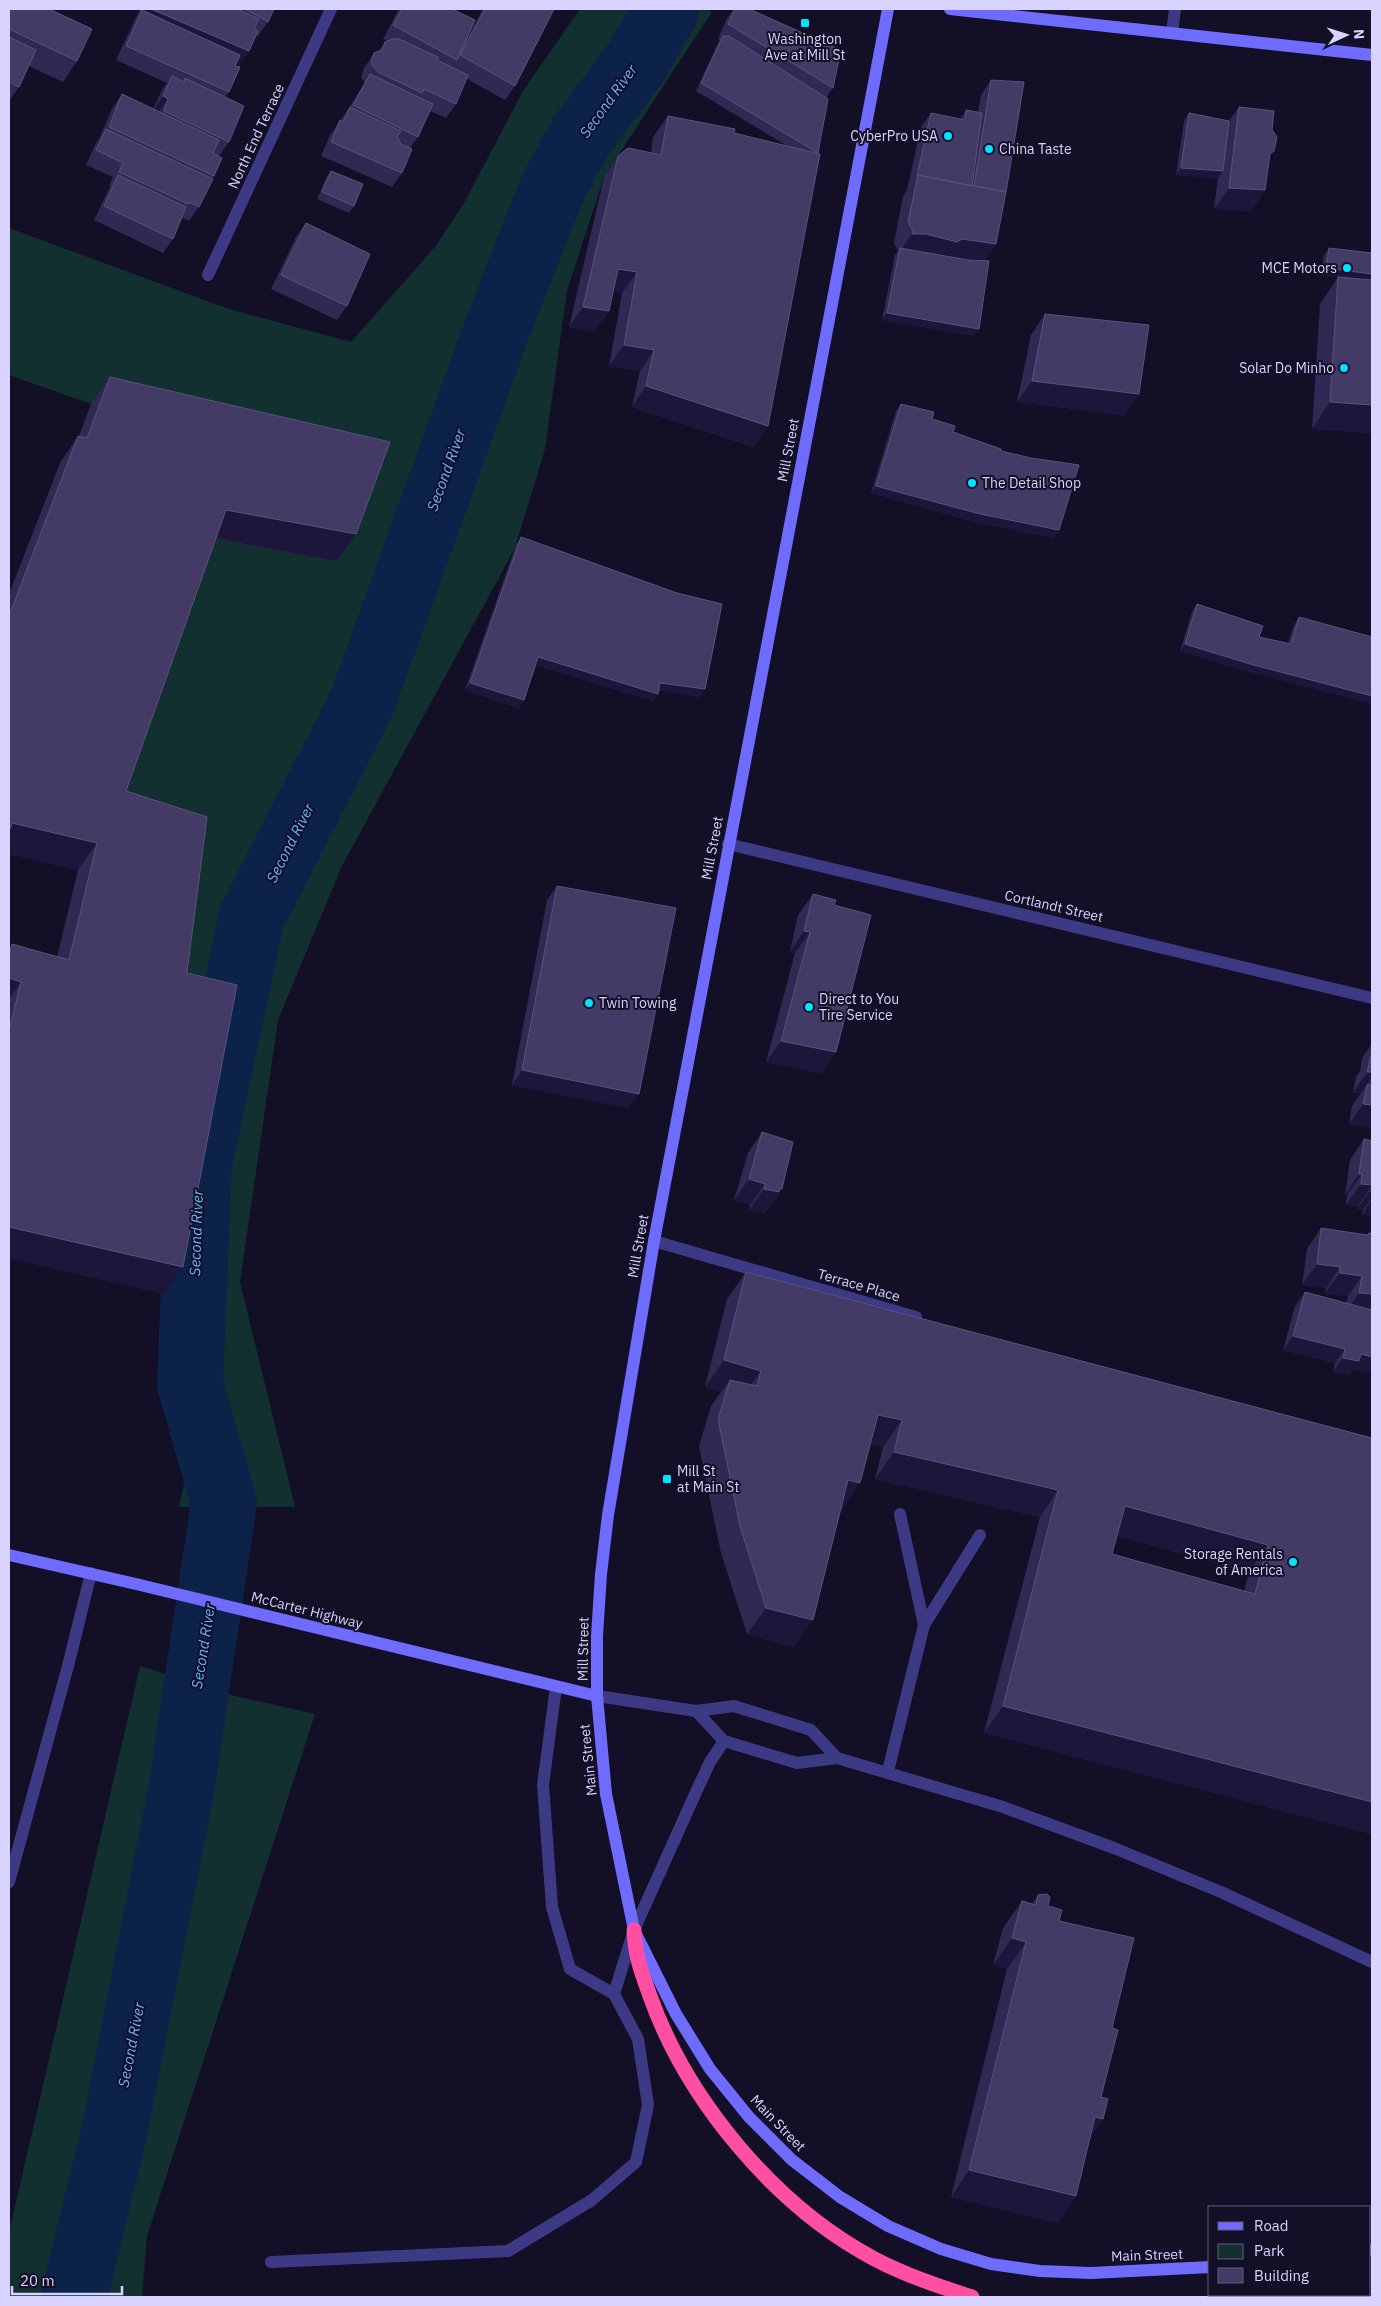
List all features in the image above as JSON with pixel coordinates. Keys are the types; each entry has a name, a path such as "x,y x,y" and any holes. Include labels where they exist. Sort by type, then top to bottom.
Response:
{"highway":[{"path":"634,1930 635,1955 660,2024 690,2080 726,2132 770,2180 823,2226 873,2258 931,2284 972,2297"}],"street":[{"name":"North End Terrace","path":"208,275 331,9"},
{"name":"Mill Street","path":"597,1696 597,1636 601,1574 608,1515 654,1241 888,9"},
{"path":"950,9 1372,55"},
{"path":"1172,33 1175,9"},
{"name":"Cortlandt Street","path":"728,844 1372,998"},
{"name":"Terrace Place","path":"654,1241 931,1322"},
{"path":"900,1514 924,1625"},
{"path":"888,1772 924,1625 980,1535"},
{"name":"McCarter Highway","path":"9,1555 91,1573 597,1696"},
{"path":"9,1882 68,1666 91,1573"},
{"path":"271,2262 508,2251 592,2200 636,2162 648,2105 638,2039 614,1994 570,1969 552,1907 543,1785 556,1687"},
{"path":"597,1696 696,1710 734,1706 811,1730 837,1758"},
{"name":"Main Street","path":"597,1696 606,1794 634,1930 676,2014 710,2069 749,2117 792,2160 840,2198 888,2226 941,2249 992,2264 1040,2270 1090,2273 1208,2267"},
{"path":"696,1710 724,1741 796,1763 837,1758 1003,1807 1114,1848 1229,1896 1372,1962"},
{"path":"614,1994 634,1930 710,1762 724,1741"}],"green space":[{"path":"580,9 705,9 712,12 604,177 567,291 545,449 515,548 342,866 278,1020 240,1282 295,1507 179,1507 192,1447 165,1294 169,1000 107,818 91,404 9,375 9,228 229,309 351,342 435,247 464,203 523,91"},
{"path":"140,1666 231,1695 315,1714 147,2236 142,2297 9,2297 9,2232"}],"building":[{"path":"9,9 49,9 92,29 77,61 9,29"},
{"path":"151,9 237,9 259,19 254,29 258,31 249,51"},
{"path":"245,9 274,9 268,22"},
{"path":"402,9 445,9 451,12 452,9 475,20 457,60 393,25"},
{"path":"485,9 554,9 515,86 460,55"},
{"path":"735,9 749,9 841,50 833,88 728,24"},
{"path":"142,10 240,55 235,66 240,67 229,92 126,46"},
{"path":"723,36 729,36 828,99 818,153 701,83"},
{"path":"9,37 36,50 19,87 9,82"},
{"path":"399,39 438,57 437,60 468,75 456,104 424,89 422,93 378,72 371,63 374,53 382,50 385,42"},
{"path":"370,74 433,104 418,137 353,105"},
{"path":"172,76 184,82 185,78 244,106 229,142 164,111 168,99 163,96"},
{"name":"China Taste","path":"991,80 1024,82 1006,192 974,186"},
{"path":"122,94 219,140 213,153 222,158 214,176 109,127"},
{"path":"350,107 401,131 397,137 401,144 412,149 402,173 331,142 340,120 343,122"},
{"path":"1239,107 1274,111 1272,130 1277,137 1274,151 1270,154 1265,190 1229,188"},
{"path":"966,110 982,113 972,186 917,176 931,113 965,120"},
{"path":"1189,113 1229,121 1223,171 1181,168"},
{"path":"668,116 735,129 734,133 820,154 768,426 646,386 654,350 624,345 637,272 618,269 609,311 583,307 618,156 628,148 661,155"},
{"path":"106,129 213,179 199,207 189,202 188,204 119,172 123,163 96,150"},
{"path":"331,171 363,184 354,206 322,192"},
{"path":"118,175 186,207 173,239 104,206"},
{"path":"918,175 1006,192 996,244 962,239 957,242 926,234 912,234 913,231 908,222"},
{"path":"306,223 370,254 347,306 281,275"},
{"path":"900,248 968,260 989,261 979,329 887,313"},
{"path":"1329,248 1372,253 1372,274 1326,268"},
{"path":"1338,277 1372,280 1372,405 1330,402"},
{"path":"1045,314 1149,325 1139,394 1032,381"},
{"path":"110,377 390,442 356,534 226,510 126,791 207,817 187,973 237,985 183,1267 9,1227 9,1031 21,982 9,978 9,956 12,944 69,960 97,843 12,823 9,829 9,616 78,436 87,438"},
{"name":"The Detail Shop","path":"901,404 934,412 932,419 955,426 953,432 1001,449 1001,451 1031,458 1079,465 1059,530 980,514 876,486"},
{"path":"521,537 677,593 722,604 705,689 660,683 658,694 538,657 524,700 470,683"},
{"path":"1197,604 1263,626 1259,637 1291,644 1299,617 1372,637 1372,696 1250,664 1185,644"},
{"name":"Twin Towing","path":"557,886 676,908 639,1094 522,1070"},
{"name":"Direct to You Tire Service","path":"813,894 836,900 834,905 871,915 836,1052 781,1041 810,932 804,931"},
{"path":"1371,1056 1372,1072 1367,1072"},
{"path":"1367,1085 1372,1085 1372,1105 1363,1104"},
{"path":"762,1132 793,1142 782,1189 780,1188 779,1192 764,1189 765,1184 749,1179"},
{"path":"1364,1139 1372,1141 1372,1185 1361,1184 1362,1174 1359,1174"},
{"path":"1321,1228 1367,1235 1372,1233 1372,1294 1359,1293 1362,1276 1340,1273 1340,1267 1317,1264"},
{"name":"Storage Rentals of America","path":"746,1272 1372,1438 1372,1802 1003,1706 1058,1490 894,1452 902,1420 878,1415 860,1483 848,1480 813,1620 766,1608 740,1526 718,1419 730,1380 757,1386 761,1371 724,1360","holes":["1125,1506 1268,1545 1255,1594 1112,1554"]},
{"path":"1305,1292 1372,1310 1372,1357 1361,1354 1359,1361 1343,1358 1345,1349 1293,1336"},
{"path":"1047,1894 1050,1897 1048,1906 1062,1910 1059,1921 1134,1938 1112,2028 1118,2030 1101,2097 1108,2099 1103,2119 1095,2117 1076,2196 969,2170 1026,1942 1012,1938 1022,1901 1036,1905 1038,1895"}],"waterway":[{"name":"Second River","path":"74,2297 113,2138 181,1791 224,1503 190,1384 199,1163 252,916 361,705 497,329 552,189 581,136 639,58 666,9"}],"place":[{"name":"Washington Ave at Mill St","path":"805,23"},
{"name":"CyberPro USA","path":"948,136"},
{"name":"China Taste","path":"989,149"},
{"name":"MCE Motors","path":"1347,268"},
{"name":"Solar Do Minho","path":"1344,368"},
{"name":"The Detail Shop","path":"972,483"},
{"name":"Twin Towing","path":"589,1003"},
{"name":"Direct to You Tire Service","path":"809,1007"},
{"name":"Mill St at Main St","path":"667,1479"},
{"name":"Storage Rentals of America","path":"1293,1562"}]}
